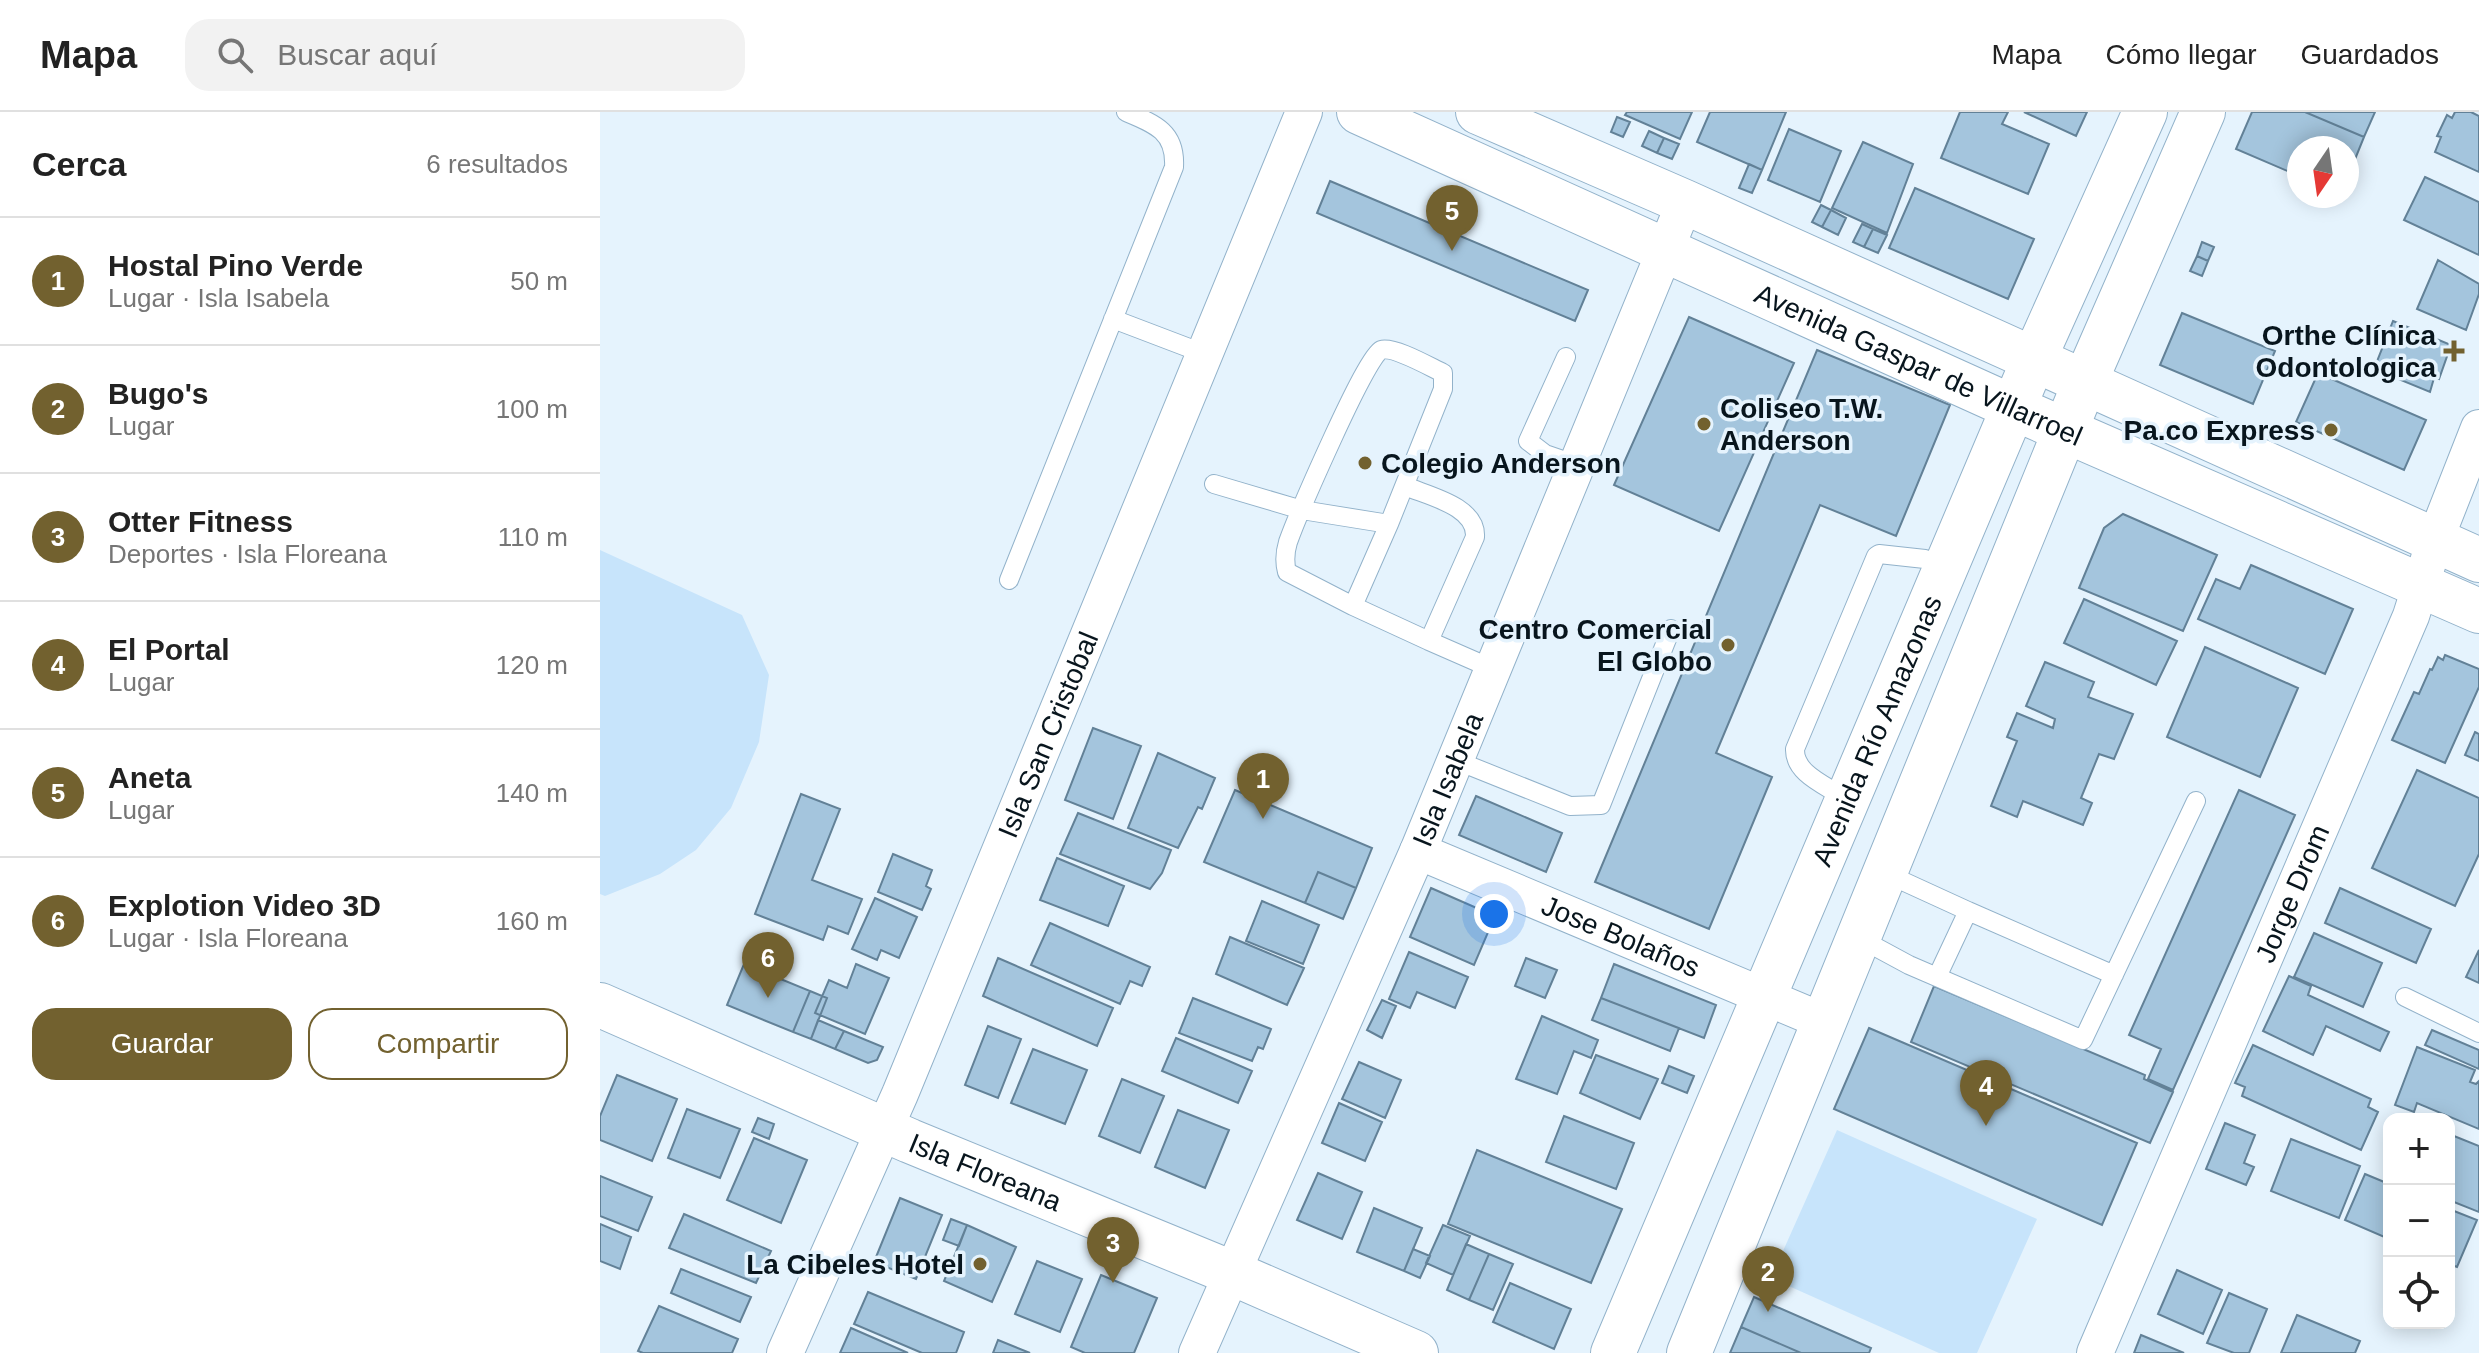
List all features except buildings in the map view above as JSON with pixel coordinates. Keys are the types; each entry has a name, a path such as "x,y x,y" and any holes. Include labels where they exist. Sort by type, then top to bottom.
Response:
{"main road":[{"name":"Avenida Gaspar de Villarroel","path":"1359,112 2013,408 2479,611"},
{"name":"Avenida Gaspar de Villarroel","path":"1478,112 1685,202 2479,560"},
{"name":"Avenida Río Amazonas","path":"1613,1353 2034,359 2145,112"},
{"name":"Avenida Río Amazonas","path":"1689,1353 2065,430 2203,112"},
{"name":"Isla Floreana","path":"600,1005 885,1130 1232,1273 1416,1353"}],"street":[{"name":"Isla San Cristobal","path":"785,1353 885,1130 1304,112"},
{"name":"Isla Isabela","path":"1197,1353 1418,851 1685,202"},
{"name":"Jorge Drom","path":"2095,1353 2422,586 2435,540 2479,428"},
{"name":"Jose Bolaños","path":"1418,851 1825,1022"}],"lane":[{"path":"1009,580 1174,167 1175,150 1165,133 1147,120 1126,112"},
{"path":"1113,319 1205,354"},
{"path":"1353,606 1405,486 1445,380 1443,373 1391,349 1375,354 1358,384 1287,544 1284,562 1287,572 1353,606 1493,669"},
{"path":"1566,357 1528,441 1545,454 1577,465"},
{"path":"1214,484 1302,510 1389,524"},
{"path":"1405,486 1456,507 1472,518 1476,527 1475,537 1429,641"},
{"path":"1847,800 1805,773 1795,758 1795,749 1876,556 1925,559 1947,566"},
{"path":"1455,760 1570,806 1601,805 1671,629"},
{"path":"1859,938 1937,977 2083,1040 2196,801"},
{"path":"1885,873 2114,975"},
{"path":"1937,977 1968,911"},
{"path":"2405,997 2479,1033"}],"shaded area":[{"path":"600,550 742,615 769,675 759,742 731,808 696,850 660,874 605,896 600,894"},
{"path":"1837,1130 2037,1219 1977,1353 1939,1353 1771,1278"}],"place":[{"name":"Aneta","path":"1452,251"},
{"name":"Orthe Clínica Odontologica","path":"2454,351"},
{"name":"Coliseo T.W. Anderson","path":"1704,424"},
{"name":"Pa.co Express","path":"2331,430"},
{"name":"Colegio Anderson","path":"1365,463"},
{"name":"Centro Comercial El Globo","path":"1728,645"},
{"name":"Hostal Pino Verde","path":"1263,819"},
{"name":"Explotion Video 3D","path":"768,998"},
{"name":"El Portal","path":"1986,1126"},
{"name":"La Cibeles Hotel","path":"980,1264"},
{"name":"Otter Fitness","path":"1113,1283"},
{"name":"Bugo's","path":"1768,1312"}]}
